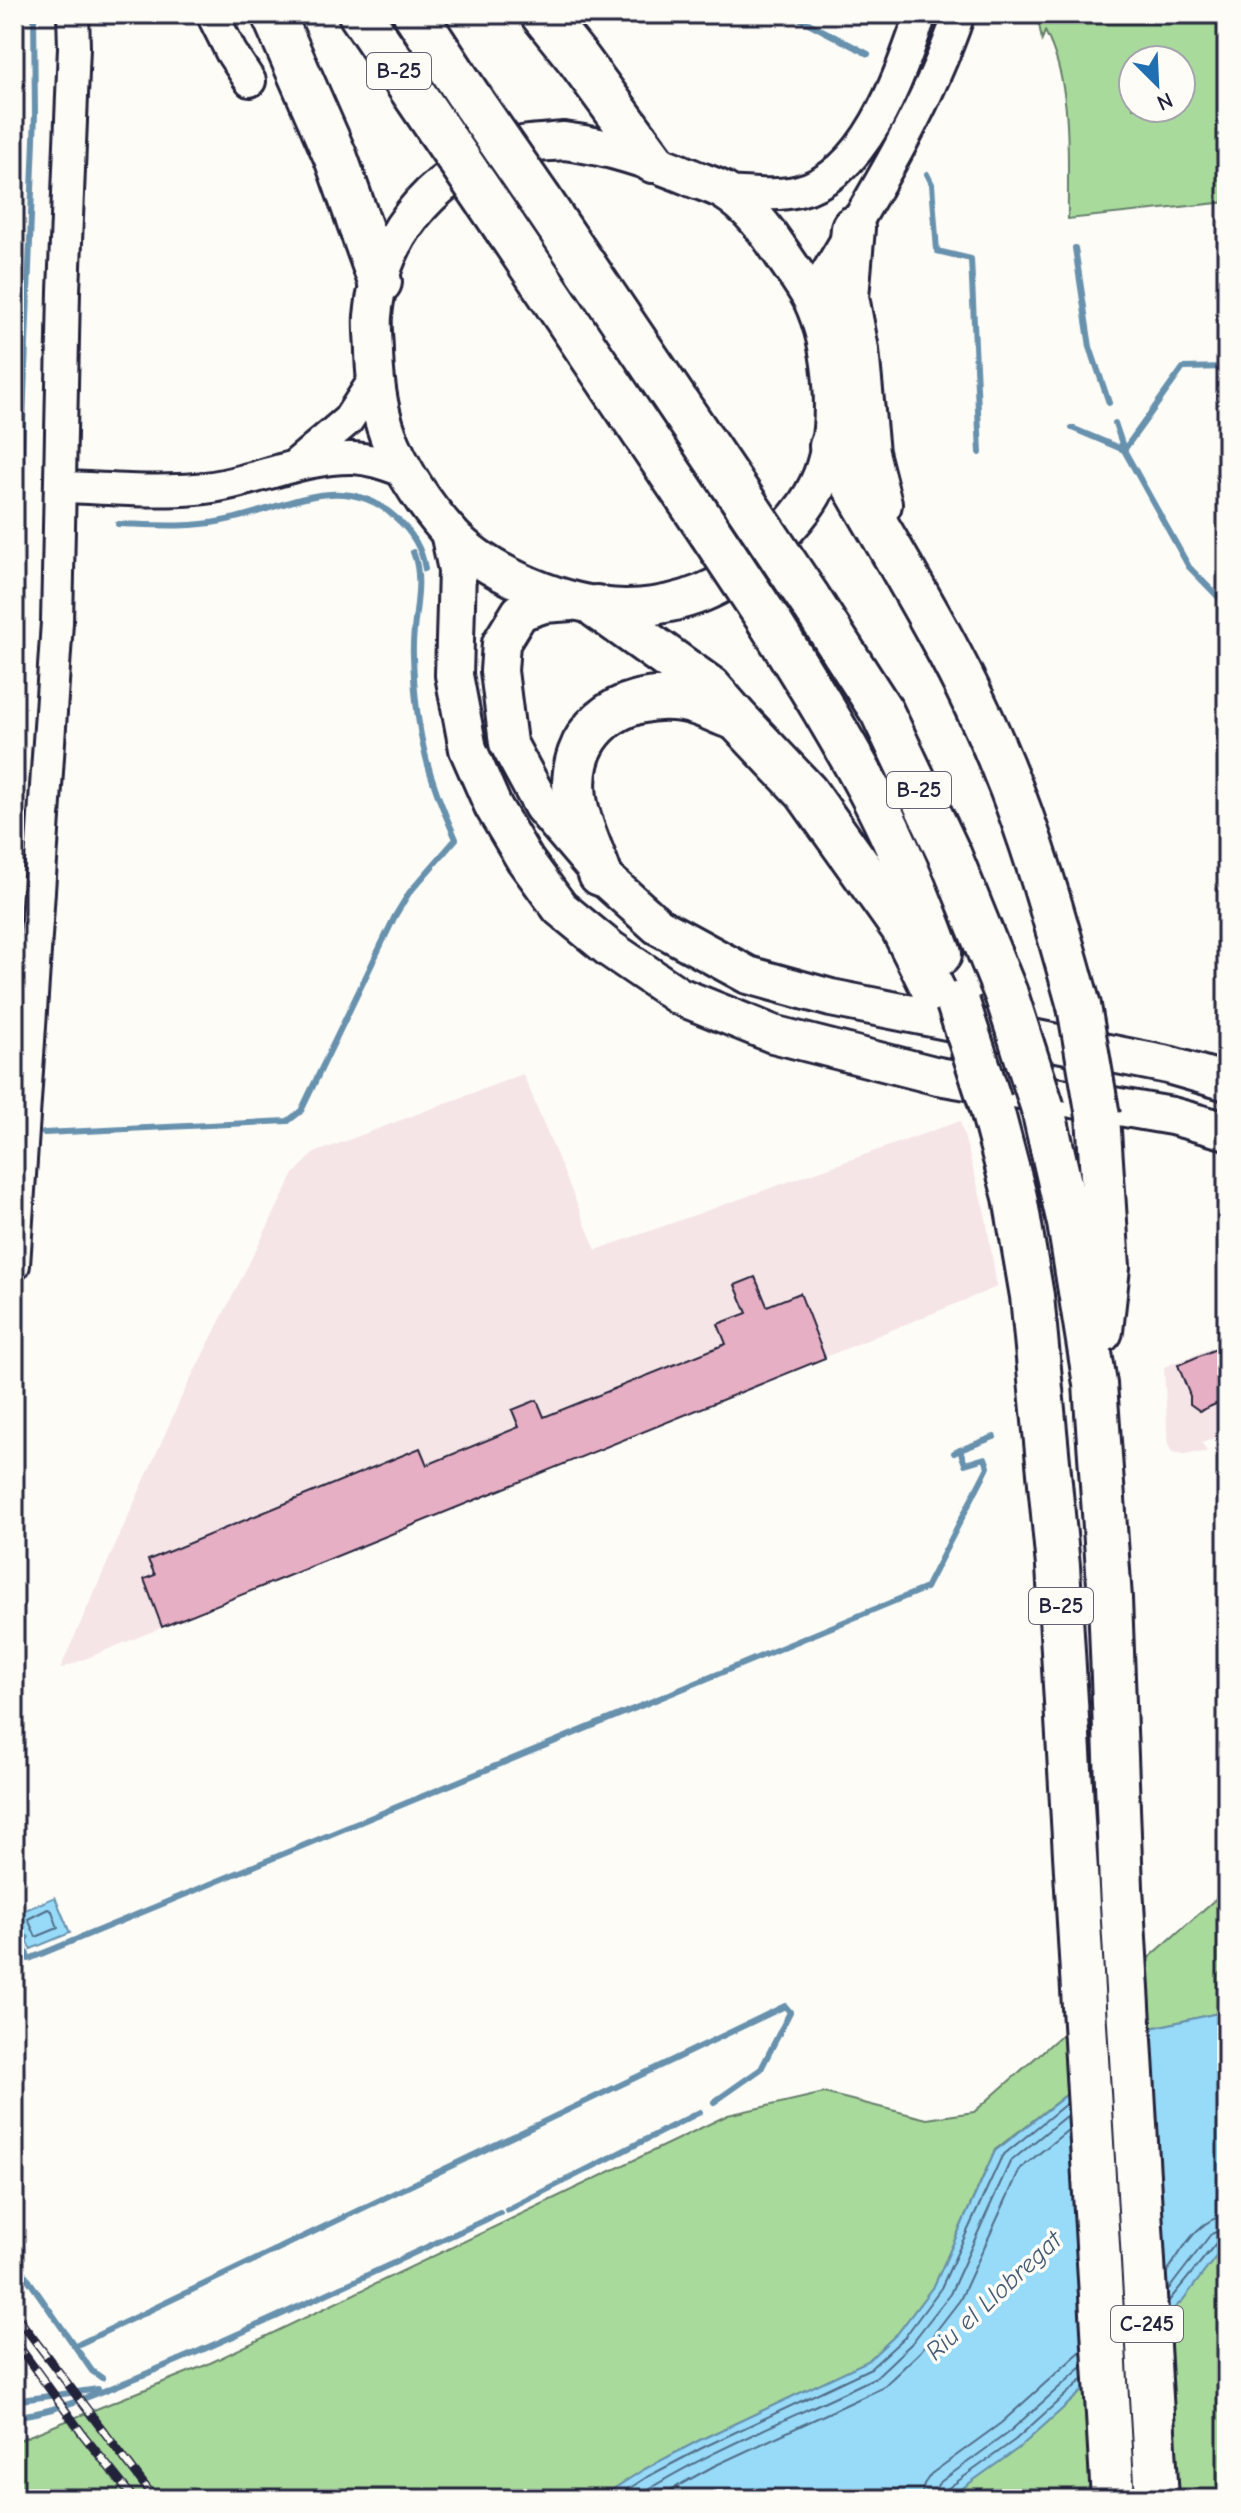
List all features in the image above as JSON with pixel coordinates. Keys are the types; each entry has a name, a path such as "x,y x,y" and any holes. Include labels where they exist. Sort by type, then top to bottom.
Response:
{"highway":[{"path":"273,14 336,158 380,282"},
{"name":"B-25","path":"360,14 769,621 815,694 875,802 920,900 948,1001 1015,1197 1032,1296 1058,1566 1080,1917"},
{"name":"B-25","path":"415,14 808,597 882,712 950,856 1006,994 1043,1109 1069,1223 1095,1384 1110,1599 1121,1887"},
{"path":"542,14 653,161"},
{"path":"853,228 847,297 857,350 867,453 892,552"},
{"path":"831,446 963,677 1002,763 1037,858 1079,1006 1098,1116 1108,1267 1095,1384"},
{"path":"585,604 710,688 815,804 902,927 948,1001"},
{"path":"600,874 575,799 579,750 586,736 616,711 634,702 658,698 685,700 737,719"},
{"name":"C-245","path":"1121,1887 1157,2499"},
{"name":"C-245","path":"1080,1917 1113,2499"}],"main road":[{"path":"585,604 543,591 477,557 449,532 406,472 385,426 374,380 373,316 387,258 401,230 431,193 454,173 502,150 564,141 608,147 653,161 725,192 763,225 811,299 821,329 833,385 831,446 819,483 801,514 728,582 676,602 635,608 544,604 520,612 501,643 499,671 508,743 542,806 600,874 658,926 748,975 831,998 1168,1065 1227,1082"},
{"path":"449,532 457,570 454,675 468,749 493,806 525,860 560,908 610,949 679,996 773,1034 938,1076 1172,1116 1227,1131"}],"street":[{"path":"14,1265 57,622 73,14"},
{"path":"212,14 250,81"},
{"path":"725,192 773,194 798,191 834,174 853,157 871,130 903,65 921,14"},
{"path":"811,299 853,228 945,55 959,14"},
{"path":"295,465 348,420 374,380"},
{"path":"60,487 125,491 198,489 274,473 295,465 352,458 377,462 406,472"}],"shaded area":[{"path":"523,1074 596,1250 960,1121 985,1213 997,1287 60,1669 182,1396 294,1174 314,1153"},
{"path":"1227,1342 1227,1432 1202,1443 1207,1452 1172,1452 1168,1445 1164,1367"}],"green space":[{"path":"1037,14 1227,14 1227,202 1068,219 1065,99 1061,75 1045,31 1042,40"},
{"path":"1227,1889 1227,2011 1152,2028 995,2150 935,2284 898,2333 868,2361 700,2440 643,2470 598,2499 14,2499 14,2442 206,2365 728,2115 824,2093 927,2119 974,2112"},
{"path":"1227,2242 1227,2499 947,2499 1020,2447 1182,2301"}],"water":[{"path":"55,1897 70,1933 31,1949 16,1914"},
{"name":"Riu el Llobregat","path":"1227,2011 1227,2242 1182,2301 1020,2447 947,2499 598,2499 643,2470 700,2440 868,2361 898,2333 935,2284 995,2151 1152,2028"}],"building":[{"path":"755,1277 767,1306 800,1293 825,1358 162,1627 144,1579 155,1575 148,1560 420,1448 427,1465 519,1427 512,1410 537,1400 544,1417 726,1344 718,1324 747,1313 735,1285"},
{"path":"1218,1348 1227,1371 1227,1399 1200,1411 1190,1404 1178,1365"}],"waterway":[{"path":"14,650 35,114 34,14"},
{"path":"791,14 868,54"},
{"path":"927,174 932,184 937,251 971,259 980,453"},
{"path":"1075,248 1090,347 1109,403"},
{"path":"1072,428 1124,450 1183,368 1227,367"},
{"path":"1115,423 1124,450 1189,567 1227,606"},
{"path":"118,524 197,525 245,516 312,496 354,495 375,503 401,522 418,547 425,569"},
{"path":"44,1133 288,1121 301,1111 395,916 409,893 456,839 430,771 416,705 413,642 418,577 413,552"},
{"path":"960,1450 994,1437"},
{"path":"27,1938 21,1941 29,1959 926,1588 988,1467 985,1458 965,1464 960,1450 954,1453"},
{"path":"75,2346 785,2006 790,2012 761,2069 714,2102"},
{"path":"507,2210 700,2112"},
{"path":"401,2259 500,2213"},
{"path":"14,2259 92,2371 102,2378"},
{"path":"14,2416 60,2407 92,2396 235,2336 398,2261"},
{"path":"14,2401 98,2389"}],"railway":[{"path":"14,2313 155,2499"},
{"path":"14,2340 134,2499"}]}
